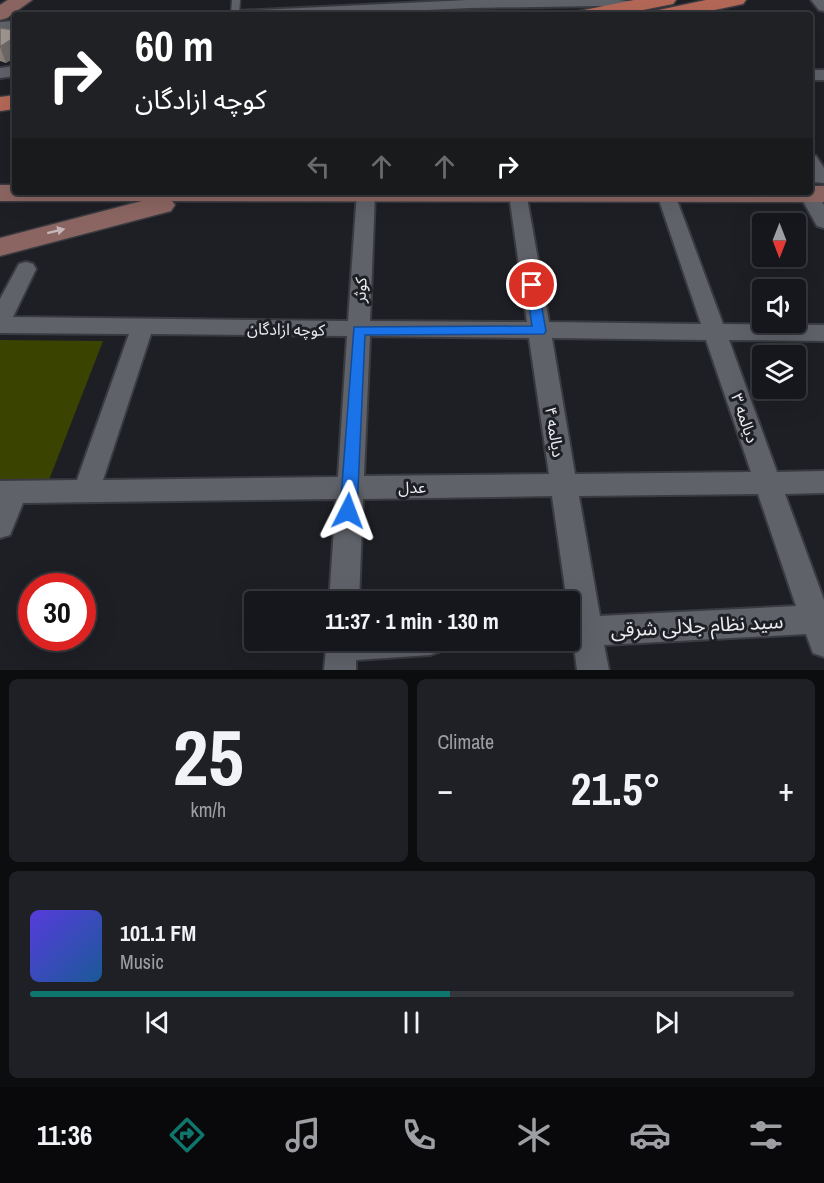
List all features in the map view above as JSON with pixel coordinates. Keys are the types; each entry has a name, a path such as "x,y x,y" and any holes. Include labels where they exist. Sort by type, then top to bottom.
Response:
{"main road":[{"path":"596,6 637,6 666,0"},
{"path":"676,12 736,0"}],"street":[{"path":"0,14 22,0"},
{"path":"818,0 824,7"},
{"path":"315,12 472,6 596,6"},
{"path":"816,180 824,222"},
{"path":"0,247 201,195"},
{"name":"کوثر","path":"345,591 366,195"},
{"name":"دیالمه ۴","path":"518,195 563,485 574,591"},
{"name":"دیالمه ۳","path":"666,195 821,627"},
{"path":"0,323 26,269"},
{"name":"کوچه ازادگان","path":"0,323 142,328 824,333"},
{"path":"86,491 142,328"},
{"name":"عدل","path":"7,492 824,482"},
{"path":"0,526 7,492"},
{"name":"سید نظام جلالی شرقی","path":"580,631 821,627"},
{"name":"دیالمه ۴","path":"580,637 592,670"}],"green space":[{"path":"0,340 103,341 49,480 0,479"}],"building":[{"path":"0,28 12,30 12,39 0,47"}],"route":[{"path":"348,511 358,330 539,331 532,285"}]}
